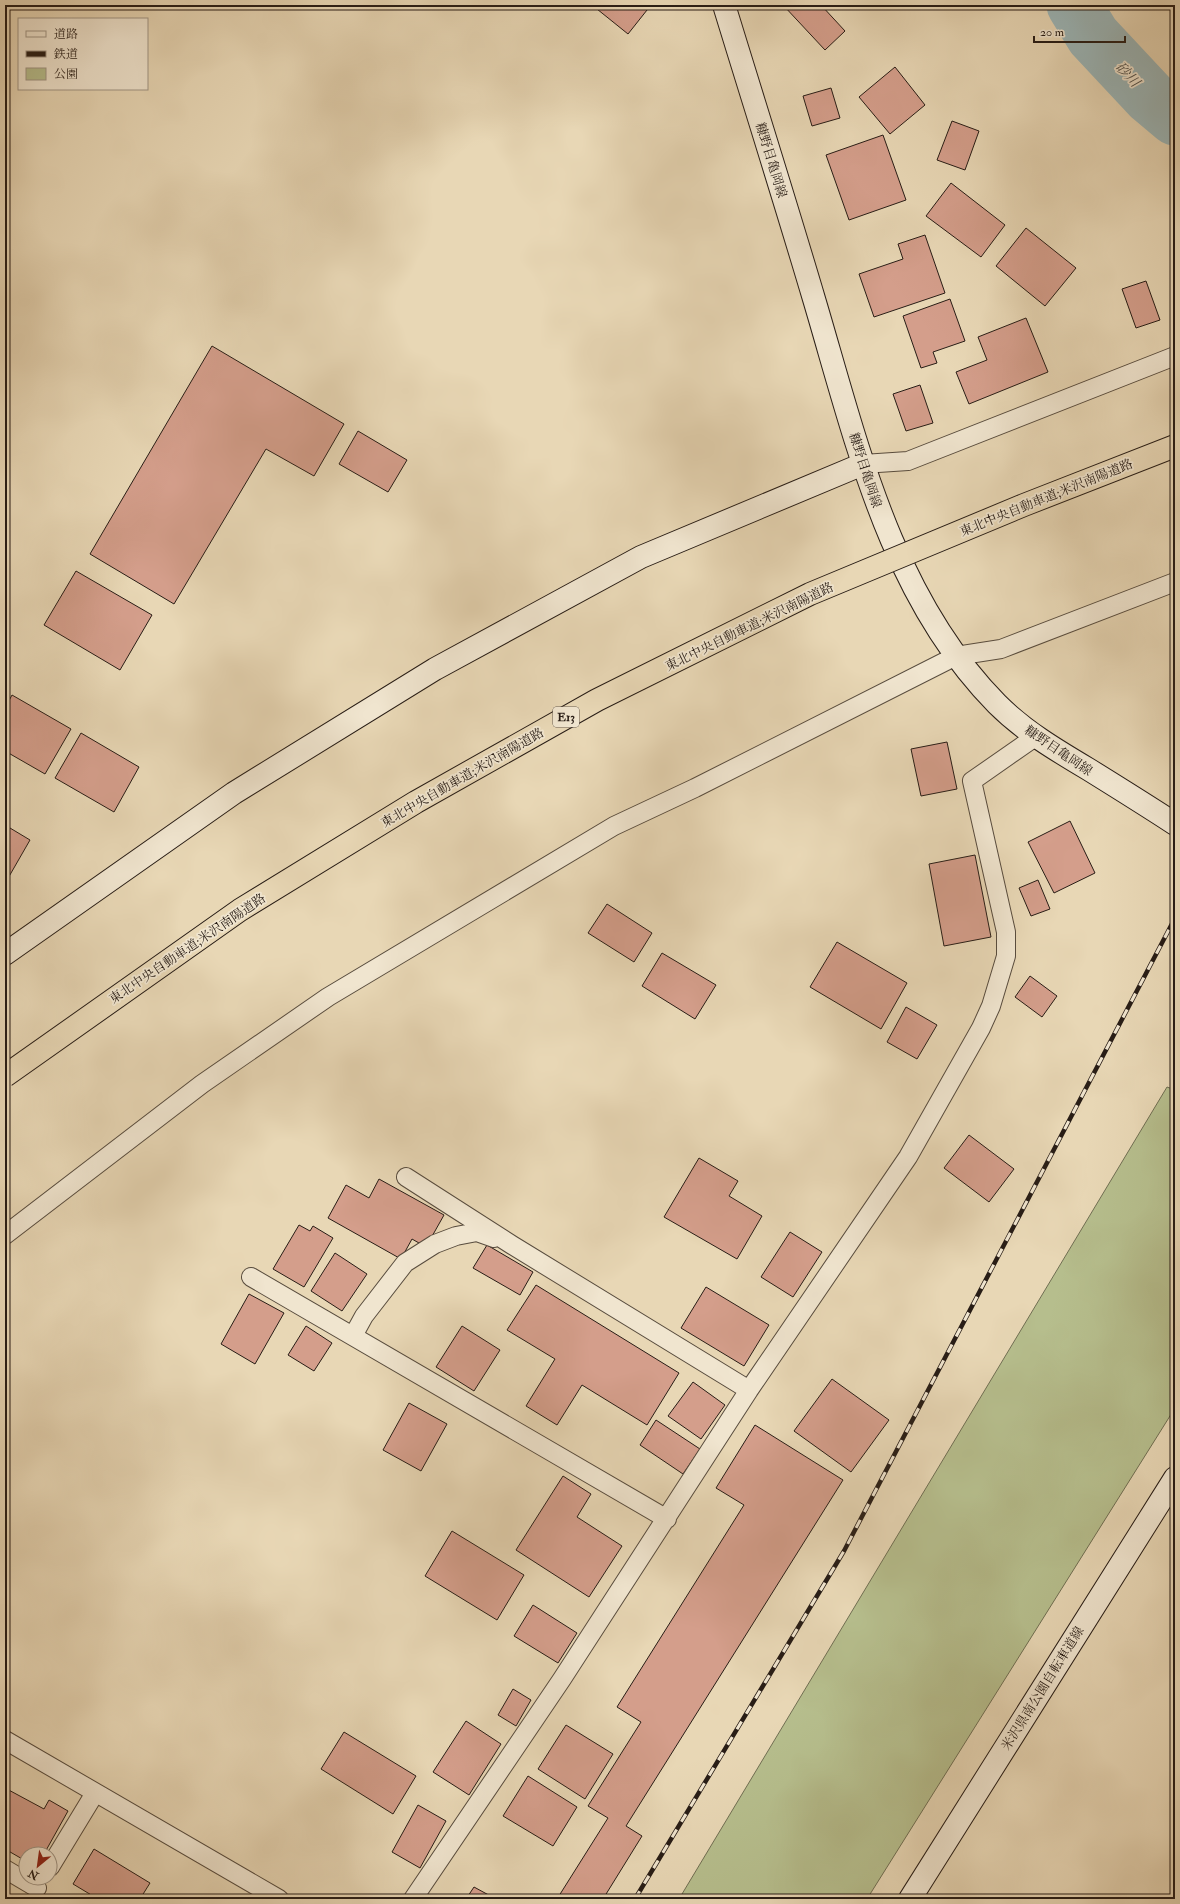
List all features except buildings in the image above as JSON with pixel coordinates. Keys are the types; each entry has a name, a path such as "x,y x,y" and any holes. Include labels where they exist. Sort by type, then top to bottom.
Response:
{"highway":[{"name":"東北中央自動車道;米沢南陽道路","path":"5,1076 240,910 416,802 597,700 810,594 1017,508 1175,446"}],"street":[{"name":"糠野目亀岡線","path":"724,5 778,179 863,464 884,521 921,603 956,656 997,704 1035,737 1175,824"},
{"path":"5,954 234,793 435,669 641,558 863,464"},
{"name":"米沢県南公園自転車道線","path":"910,1899 1175,1478"}],"lane":[{"path":"863,464 908,461 1175,356"},
{"path":"5,1235 202,1084 328,997 614,826 702,785 956,656 1001,648 1175,582"},
{"path":"413,1899 562,1679 667,1519 749,1390 908,1157 982,1028 991,1006 1006,956 1006,932 972,781 1035,737"},
{"path":"406,1177 512,1245 749,1390"},
{"path":"353,1336 364,1316 405,1263 435,1244 456,1236 477,1232 512,1245"},
{"path":"252,1277 667,1519"},
{"path":"5,1740 279,1899"},
{"path":"58,1854 95,1793"},
{"path":"5,1869 37,1888"}],"green space":[{"path":"1167,1087 1175,1090 1175,1408 867,1899 679,1899"}],"waterway":[{"name":"砂川","path":"1074,5 1093,36 1150,97 1175,118"}],"railway":[{"path":"635,1899 844,1551 1175,918"}]}
